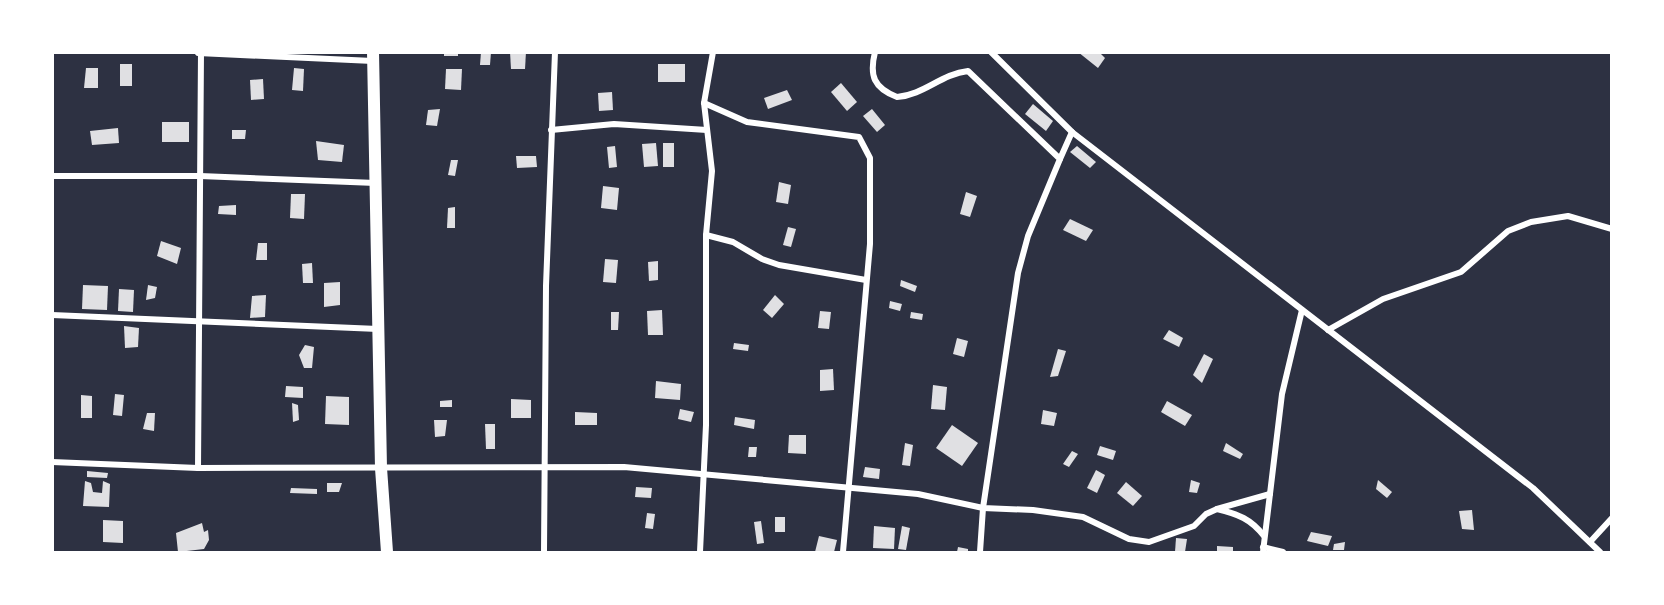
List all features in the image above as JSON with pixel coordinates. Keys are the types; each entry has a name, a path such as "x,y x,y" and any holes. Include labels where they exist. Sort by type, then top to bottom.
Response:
{"main road":[{"path":"373,57 381,468 387,552"}],"street":[{"path":"544,552 546,286 555,52"},
{"path":"700,552 705,476 705,235 712,171 704,103 713,52"},
{"path":"875,52 871,69 877,84 897,97 919,93 940,79 968,70 1059,159"},
{"path":"991,52 1072,132 1533,488 1600,552"},
{"path":"198,468 200,53 373,57"},
{"path":"704,103 747,122 842,134 859,137 864,142 870,165 870,244 843,552"},
{"path":"552,130 614,124 707,130"},
{"path":"980,552 983,508 1018,273 1028,236 1072,132"},
{"path":"52,176 200,176 376,183"},
{"path":"1328,330 1383,299 1461,272 1508,231 1531,222 1568,216 1611,229"},
{"path":"705,235 734,242 762,259 779,265 866,280"},
{"path":"1283,552 1263,550 1264,536 1282,394 1302,310"},
{"path":"52,315 378,329"},
{"path":"52,462 198,468 624,467 918,494 983,508 1033,510 1083,516 1129,539 1149,542 1173,536 1194,526 1206,514 1217,509 1270,494"},
{"path":"1217,509 1237,513 1254,522 1264,536"},
{"path":"1590,542 1611,518"}],"building":[{"path":"444,52 458,52 458,56 444,56"},
{"path":"481,52 491,52 490,65 480,65"},
{"path":"510,52 526,52 525,69 511,69"},
{"path":"1078,52 1099,52 1105,58 1098,68"},
{"path":"120,64 132,64 132,86 120,86"},
{"path":"658,64 685,64 685,82 658,82"},
{"path":"86,68 98,68 98,88 84,88"},
{"path":"294,68 304,69 303,91 292,90"},
{"path":"446,69 462,69 461,90 445,89"},
{"path":"263,79 264,99 251,100 250,80"},
{"path":"841,83 857,102 847,111 831,92"},
{"path":"787,90 792,100 768,109 764,98"},
{"path":"612,92 613,110 599,111 598,93"},
{"path":"1033,104 1053,121 1046,131 1025,114"},
{"path":"440,109 437,126 426,125 428,110"},
{"path":"872,109 885,125 877,132 863,116"},
{"path":"162,122 189,122 189,142 162,142"},
{"path":"118,128 119,143 92,145 90,131"},
{"path":"232,130 246,130 245,139 232,139"},
{"path":"316,141 344,145 342,162 318,160"},
{"path":"656,143 658,166 644,167 642,144"},
{"path":"663,143 674,143 674,167 663,167"},
{"path":"615,146 617,167 609,168 607,147"},
{"path":"1077,146 1096,162 1090,168 1070,152"},
{"path":"516,156 536,156 537,167 517,168"},
{"path":"451,160 458,160 455,176 448,175"},
{"path":"779,182 791,185 788,204 776,202"},
{"path":"603,186 619,188 617,210 601,208"},
{"path":"966,192 977,196 970,217 960,214"},
{"path":"291,194 305,194 304,219 290,218"},
{"path":"236,205 236,215 218,214 219,206"},
{"path":"455,207 455,228 447,228 448,208"},
{"path":"1070,219 1093,230 1086,241 1063,230"},
{"path":"788,227 796,229 791,247 783,245"},
{"path":"161,241 181,248 177,264 157,256"},
{"path":"258,243 267,243 267,260 256,260"},
{"path":"605,259 618,260 616,283 603,282"},
{"path":"658,261 658,280 649,281 648,262"},
{"path":"312,263 313,283 303,283 302,264"},
{"path":"901,280 917,286 915,292 900,286"},
{"path":"340,282 340,305 324,307 324,283"},
{"path":"83,285 108,286 107,310 82,309"},
{"path":"148,285 157,287 155,298 146,300"},
{"path":"119,289 134,290 133,312 118,311"},
{"path":"266,295 265,317 250,318 252,296"},
{"path":"775,295 784,304 772,318 763,310"},
{"path":"890,301 902,304 900,311 889,308"},
{"path":"662,310 663,335 648,335 647,311"},
{"path":"820,311 831,312 829,329 818,328"},
{"path":"611,312 619,312 618,330 611,330"},
{"path":"911,312 923,314 922,320 910,318"},
{"path":"124,326 139,328 138,347 125,348"},
{"path":"1169,330 1183,338 1179,347 1163,339"},
{"path":"957,338 968,341 964,357 953,354"},
{"path":"734,343 749,345 748,351 733,349"},
{"path":"305,345 314,347 312,368 304,368 299,355"},
{"path":"1058,349 1066,351 1058,376 1050,377"},
{"path":"1204,354 1213,359 1202,383 1193,375"},
{"path":"833,369 834,390 820,391 820,370"},
{"path":"656,381 681,384 680,400 655,398"},
{"path":"933,385 947,387 945,410 931,409"},
{"path":"286,386 303,387 303,398 285,397"},
{"path":"115,394 124,395 122,416 113,415"},
{"path":"81,395 92,396 92,418 81,418"},
{"path":"326,396 349,397 349,425 325,424"},
{"path":"511,399 531,400 531,418 511,418"},
{"path":"452,400 452,407 440,407 440,401"},
{"path":"1167,401 1192,415 1185,426 1161,412"},
{"path":"292,403 298,405 299,420 293,422"},
{"path":"680,409 694,412 691,422 678,419"},
{"path":"1043,410 1057,413 1054,426 1041,424"},
{"path":"575,412 597,413 597,425 575,425"},
{"path":"147,413 155,413 154,431 143,429"},
{"path":"735,417 755,420 754,429 734,425"},
{"path":"434,420 447,420 445,436 435,437"},
{"path":"485,424 495,424 495,449 486,449"},
{"path":"952,425 978,443 962,466 936,448"},
{"path":"789,435 806,435 806,454 788,453"},
{"path":"905,443 913,445 910,466 902,465"},
{"path":"1226,443 1243,454 1240,459 1223,451"},
{"path":"1100,446 1116,451 1113,460 1097,455"},
{"path":"749,447 757,447 756,457 748,457"},
{"path":"1072,451 1078,454 1069,467 1063,464"},
{"path":"865,467 880,469 879,479 863,477"},
{"path":"1096,470 1105,475 1097,493 1087,488"},
{"path":"87,471 108,473 107,478 87,477"},
{"path":"1191,480 1200,483 1197,493 1189,492"},
{"path":"1378,480 1392,492 1387,498 1376,489"},
{"path":"85,481 91,483 93,492 102,493 103,481 110,484 109,507 83,506"},
{"path":"1126,482 1142,496 1133,506 1117,493"},
{"path":"327,483 342,483 339,492 327,492"},
{"path":"636,487 652,488 651,498 635,497"},
{"path":"291,488 317,489 317,494 290,493"},
{"path":"1472,510 1474,530 1462,529 1459,511"},
{"path":"647,513 655,514 653,529 645,528"},
{"path":"775,517 785,517 785,532 775,532"},
{"path":"103,520 123,521 123,543 103,542"},
{"path":"761,521 764,543 757,544 754,522"},
{"path":"202,523 204,532 208,530 209,540 204,549 178,552 176,533"},
{"path":"874,526 895,528 894,549 873,548"},
{"path":"902,526 910,528 906,550 898,549"},
{"path":"1311,532 1332,536 1328,546 1307,541"},
{"path":"819,536 837,540 834,552 815,552"},
{"path":"1176,538 1187,539 1185,552 1175,552"},
{"path":"1345,542 1344,550 1333,550 1334,544"},
{"path":"1217,546 1233,547 1233,552 1217,552"},
{"path":"958,547 968,549 968,552 957,552"}]}
